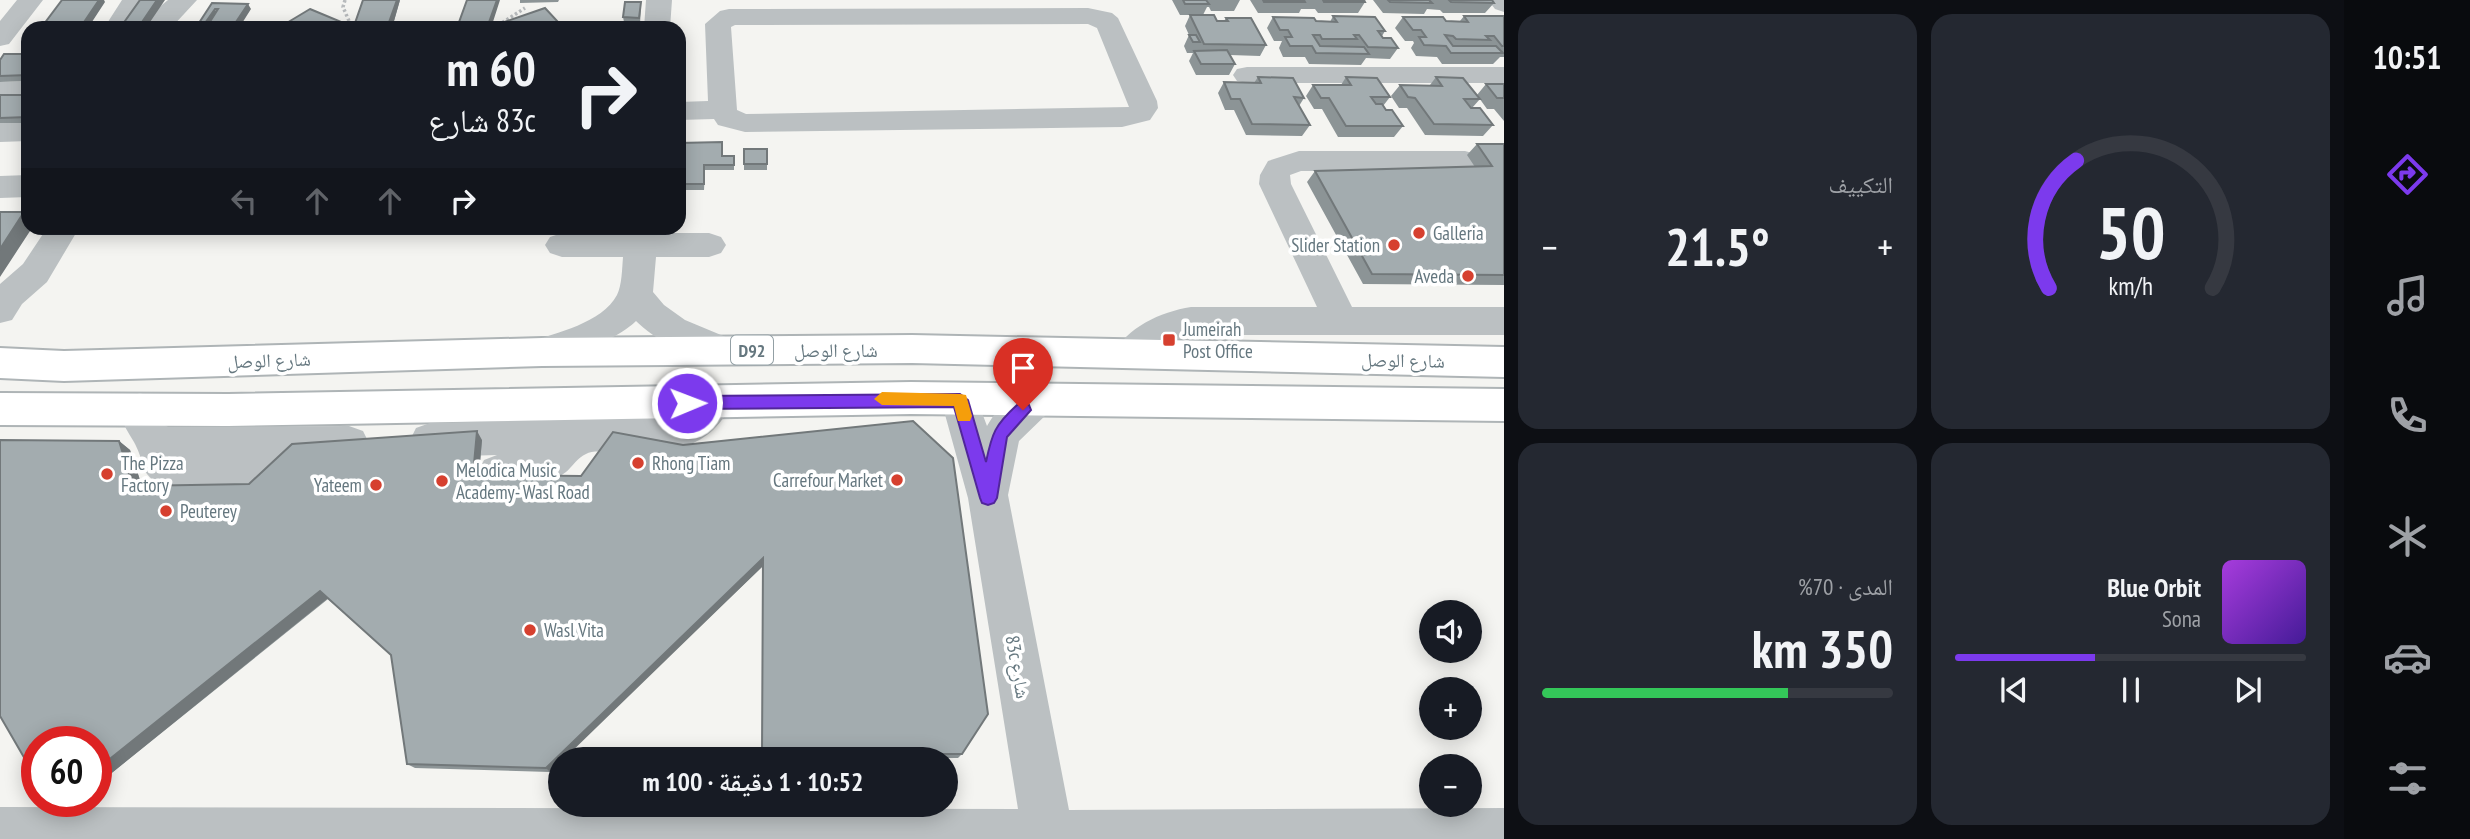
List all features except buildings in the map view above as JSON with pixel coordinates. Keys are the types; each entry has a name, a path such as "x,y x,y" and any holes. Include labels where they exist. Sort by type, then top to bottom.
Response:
{"main road":[{"name":"شارع الوصل","path":"0,363 64,366 542,352 912,349 1130,356 1504,362"},
{"path":"228,411 261,396 337,384 822,376 843,363 847,351"},
{"path":"960,400 959,388 963,380 983,372 1504,377"},
{"path":"0,409 148,426 228,411 714,402 1037,400 1504,405"}],"street":[{"path":"122,21 135,0"},
{"path":"162,21 184,0"},
{"path":"658,21 659,0"},
{"path":"0,38 18,6"},
{"path":"906,8 1099,17 1109,24 1144,108 1133,117 1122,118 745,123 728,118 723,110 718,24 724,19 906,8"},
{"path":"1247,75 1504,75"},
{"path":"0,91 21,90"},
{"path":"686,111 723,110"},
{"path":"0,132 21,131"},
{"path":"1341,320 1275,184 1275,175 1279,168 1299,161 1467,162"},
{"path":"0,187 21,186"},
{"path":"0,310 10,295 35,273 59,235"},
{"path":"542,352 598,331 618,316 635,294 640,237"},
{"path":"562,245 640,237 709,245"},
{"path":"1221,292 1259,320"},
{"path":"635,294 649,314 668,328 720,350"},
{"path":"1130,356 1158,331 1178,322 1504,321"},
{"name":"83c شارع","path":"960,400 988,498 1048,836"},
{"name":"83c شارع","path":"988,498 999,436 1013,417 1037,400"},
{"path":"269,475 175,474 161,462 148,426 301,444 664,435 684,442 714,402"},
{"path":"498,472 524,473 542,468 577,437"},
{"path":"0,833 944,838 1504,834"}],"path":[{"path":"345,0 343,7 349,21"},
{"path":"505,21 525,8"}],"slow traffic":[{"path":"882,399 960,400 964,416"}],"place":[{"name":"Galleria","path":"1419,233"},
{"name":"Slider Station","path":"1394,245"},
{"name":"Aveda","path":"1468,276"},
{"name":"Jumeirah Post Office","path":"1169,340"},
{"name":"Rhong Tiam","path":"638,463"},
{"name":"The Pizza Factory","path":"107,474"},
{"name":"Carrefour Market","path":"897,480"},
{"name":"Melodica Music Academy- Wasl Road","path":"442,481"},
{"name":"Yateem","path":"376,485"},
{"name":"Peuterey","path":"166,511"},
{"name":"Wasl Vita","path":"530,630"}],"route":[{"path":"687,403 905,398 960,400 988,498 999,436 1013,417 1023,410"}]}
